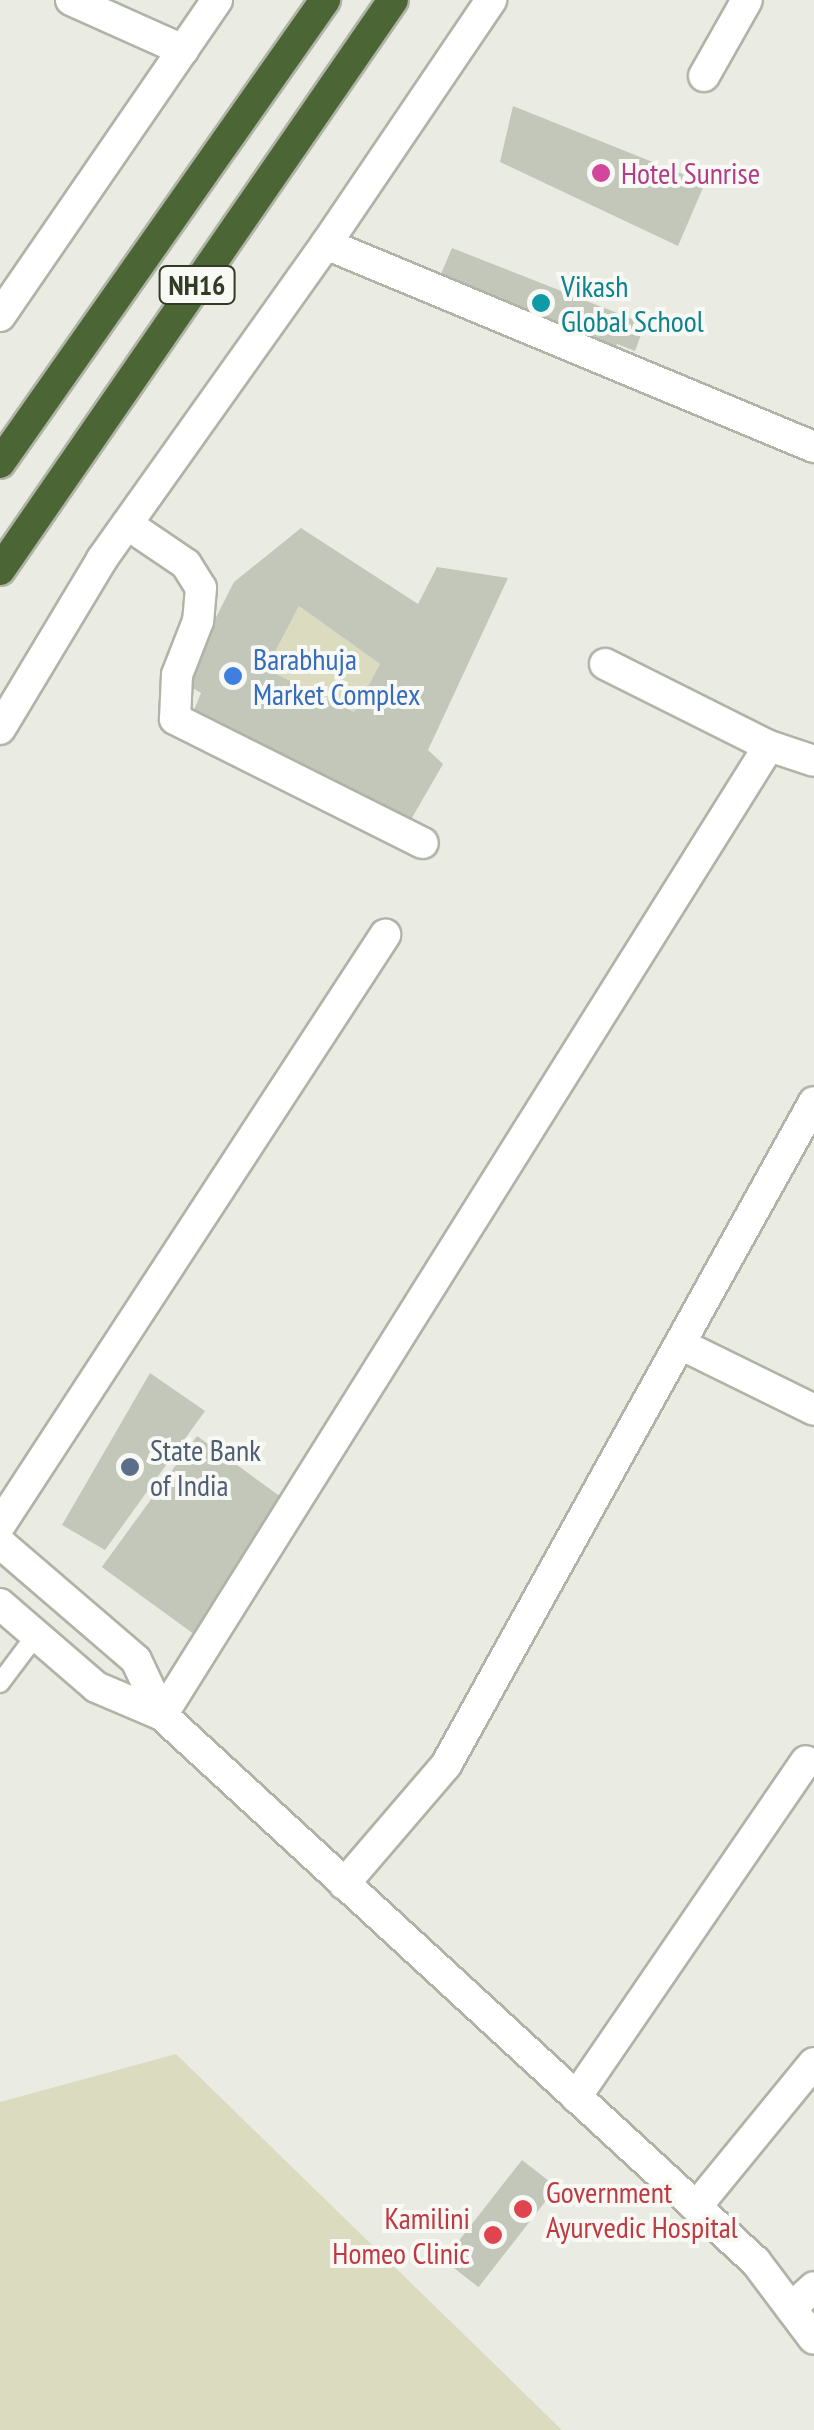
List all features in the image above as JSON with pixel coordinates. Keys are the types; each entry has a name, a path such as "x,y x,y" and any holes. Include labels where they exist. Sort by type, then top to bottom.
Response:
{"highway":[{"name":"NH16","path":"0,463 325,0"},
{"name":"NH16","path":"0,570 393,0"}],"street":[{"path":"71,0 183,50"},
{"path":"0,316 217,0"},
{"path":"0,729 127,524 326,244 491,0"},
{"path":"704,76 747,0"},
{"path":"326,244 814,447"},
{"path":"127,524 186,564 202,588 198,621 177,675 175,719 423,842"},
{"path":"605,664 770,746 814,761"},
{"path":"162,1715 770,746"},
{"path":"0,1525 385,935"},
{"path":"344,1884 446,1765 680,1344 803,1146 814,1102"},
{"path":"680,1344 814,1410"},
{"path":"0,1543 136,1660 162,1715"},
{"path":"0,1604 96,1687 162,1715 756,2262 814,2339"},
{"path":"576,2098 806,1760"},
{"path":"696,2207 814,2063"},
{"path":"791,2308 814,2287"}],"lane":[{"path":"0,1683 36,1634"}],"green space":[{"path":"299,606 380,664 354,712 266,669"},
{"path":"176,2054 562,2430 0,2430 0,2102"}],"building":[{"name":"Hotel Sunrise","path":"513,106 705,183 678,246 500,162"},
{"name":"Vikash Global School","path":"452,248 645,324 635,351 617,344 613,353 438,281"},
{"name":"Barabhuja Market Complex","path":"301,528 418,604 437,567 508,578 428,750 443,764 409,823 192,715 201,693 183,682 234,582","holes":["299,606 380,664 354,712 266,669"]},
{"path":"150,1373 205,1411 105,1550 62,1525"},
{"path":"197,1436 288,1502 192,1633 102,1567"},
{"path":"522,2160 557,2187 478,2287 444,2260"}],"place":[{"name":"Hotel Sunrise","path":"601,173"},
{"name":"Vikash Global School","path":"541,303"},
{"name":"Barabhuja Market Complex","path":"233,676"},
{"name":"State Bank of India","path":"130,1467"},
{"name":"Government Ayurvedic Hospital","path":"523,2209"},
{"name":"Kamilini Homeo Clinic","path":"493,2235"}]}
